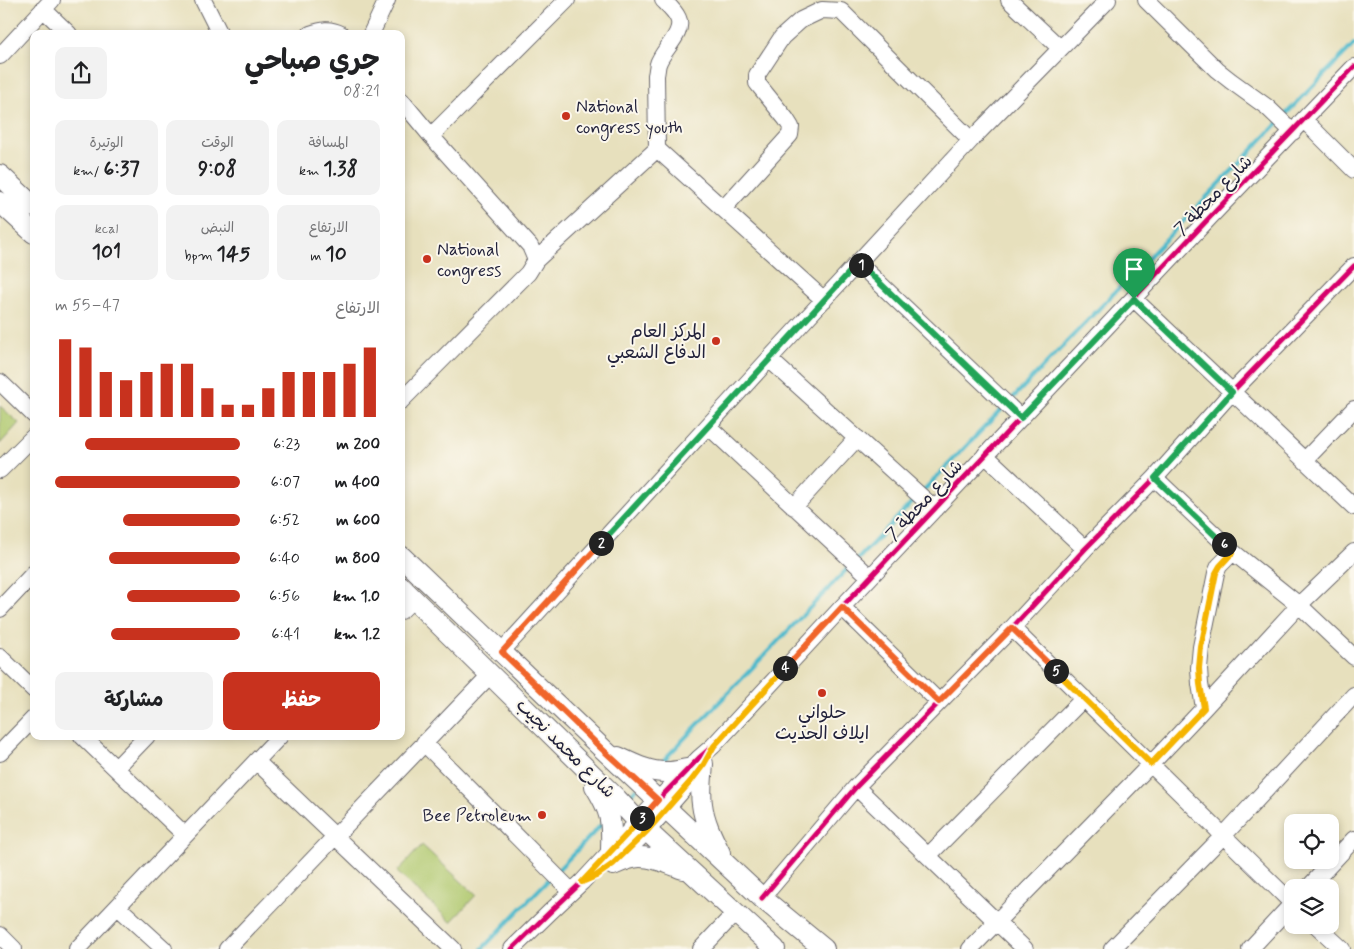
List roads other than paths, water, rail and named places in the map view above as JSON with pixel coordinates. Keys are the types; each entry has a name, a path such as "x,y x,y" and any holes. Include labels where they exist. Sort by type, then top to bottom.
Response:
{"main road":[{"path":"0,175 30,203"},
{"path":"0,202 30,229"},
{"name":"شارع محمد نجيب","path":"405,560 602,749 762,898 824,949"},
{"name":"شارع محمد نجيب","path":"405,599 491,674 643,826 775,949"},
{"path":"602,749 642,768 652,770 668,772 696,766 702,789 702,804 711,835 726,863"},
{"path":"583,767 611,818 612,857 654,859 692,872"}],"street":[{"path":"203,0 218,30"},
{"path":"372,30 387,0"},
{"path":"431,136 566,0"},
{"path":"663,0 678,17 680,24 678,31 658,64 656,76 657,149 824,300"},
{"path":"1009,0 1060,48"},
{"path":"502,652 971,140 1108,0"},
{"path":"1146,0 1217,70 1267,107 1298,126 1354,170"},
{"path":"0,56 48,5 65,30"},
{"path":"723,209 790,135 791,127 786,118 760,88 757,82 757,75 782,37 801,20 822,10 841,11 971,140"},
{"name":"شارع محطة 7","path":"512,949 577,886 596,876 662,805 691,781 696,766 842,607 1354,67"},
{"path":"405,105 530,246 536,260"},
{"path":"405,398 528,273 536,260 657,149"},
{"path":"858,263 1021,418"},
{"path":"762,898 856,787 1012,628 1085,549 1155,478 1232,392 1354,266"},
{"path":"1134,299 1354,507"},
{"path":"770,359 935,509"},
{"path":"0,382 30,411"},
{"path":"1305,460 1354,409"},
{"path":"708,426 870,578"},
{"path":"794,507 857,438"},
{"path":"0,470 30,440"},
{"path":"985,456 1085,549"},
{"path":"1155,478 1233,552 1298,605 1354,657"},
{"path":"1204,708 1199,668 1201,647 1216,573 1233,552"},
{"path":"970,949 1151,764 1298,605 1354,552"},
{"path":"0,609 30,578"},
{"path":"842,607 939,702"},
{"path":"1012,628 1284,896"},
{"path":"0,657 30,686"},
{"path":"227,949 491,674"},
{"path":"1112,949 1224,835 1354,695"},
{"path":"928,856 1084,698"},
{"path":"0,753 30,722"},
{"path":"86,740 185,835"},
{"path":"116,768 142,740"},
{"path":"77,949 276,740"},
{"path":"424,743 577,886"},
{"path":"256,762 453,949"},
{"path":"856,787 1024,949"},
{"path":"1316,879 1354,839"},
{"path":"118,907 164,949"},
{"path":"701,949 735,913"},
{"path":"1250,949 1284,913"},
{"path":"1326,934 1342,949"},
{"path":"0,935 14,949"}],"waterway":[{"path":"1283,117 1354,44"},
{"path":"1009,402 1278,123"},
{"path":"922,492 1004,407"},
{"path":"858,559 917,497"},
{"path":"658,766 851,565"},
{"path":"625,800 636,789"},
{"path":"556,872 603,823"},
{"path":"482,949 551,877"}],"place":[{"name":"National congress youth","path":"566,116"},
{"name":"National congress","path":"427,259"},
{"name":"المركز العام الدفاع الشعبي","path":"716,341"},
{"name":"حلواني ايلاف الحديث","path":"822,693"},
{"name":"Bee Petroleum","path":"542,815"}]}
